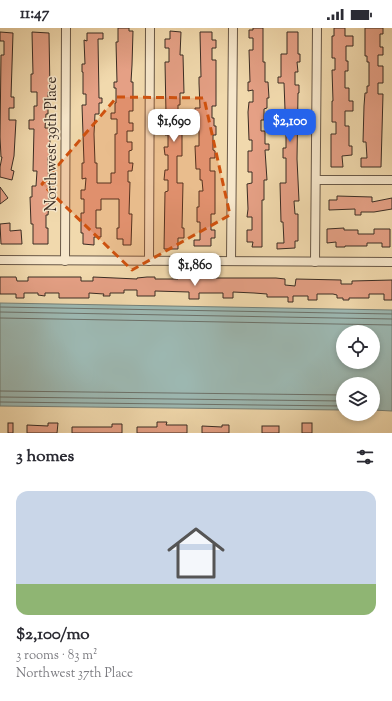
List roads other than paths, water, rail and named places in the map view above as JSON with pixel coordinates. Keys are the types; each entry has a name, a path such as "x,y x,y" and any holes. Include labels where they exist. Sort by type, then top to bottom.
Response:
{"street":[{"name":"Northwest 39th Place","path":"65,261 66,28"},
{"path":"149,261 150,28"},
{"path":"231,261 233,28"},
{"path":"315,262 317,28"},
{"path":"316,180 392,180"},
{"path":"0,260 392,262"}],"water":[{"path":"0,303 392,310 392,411 380,410 380,377 336,377 336,410 0,406"}]}
